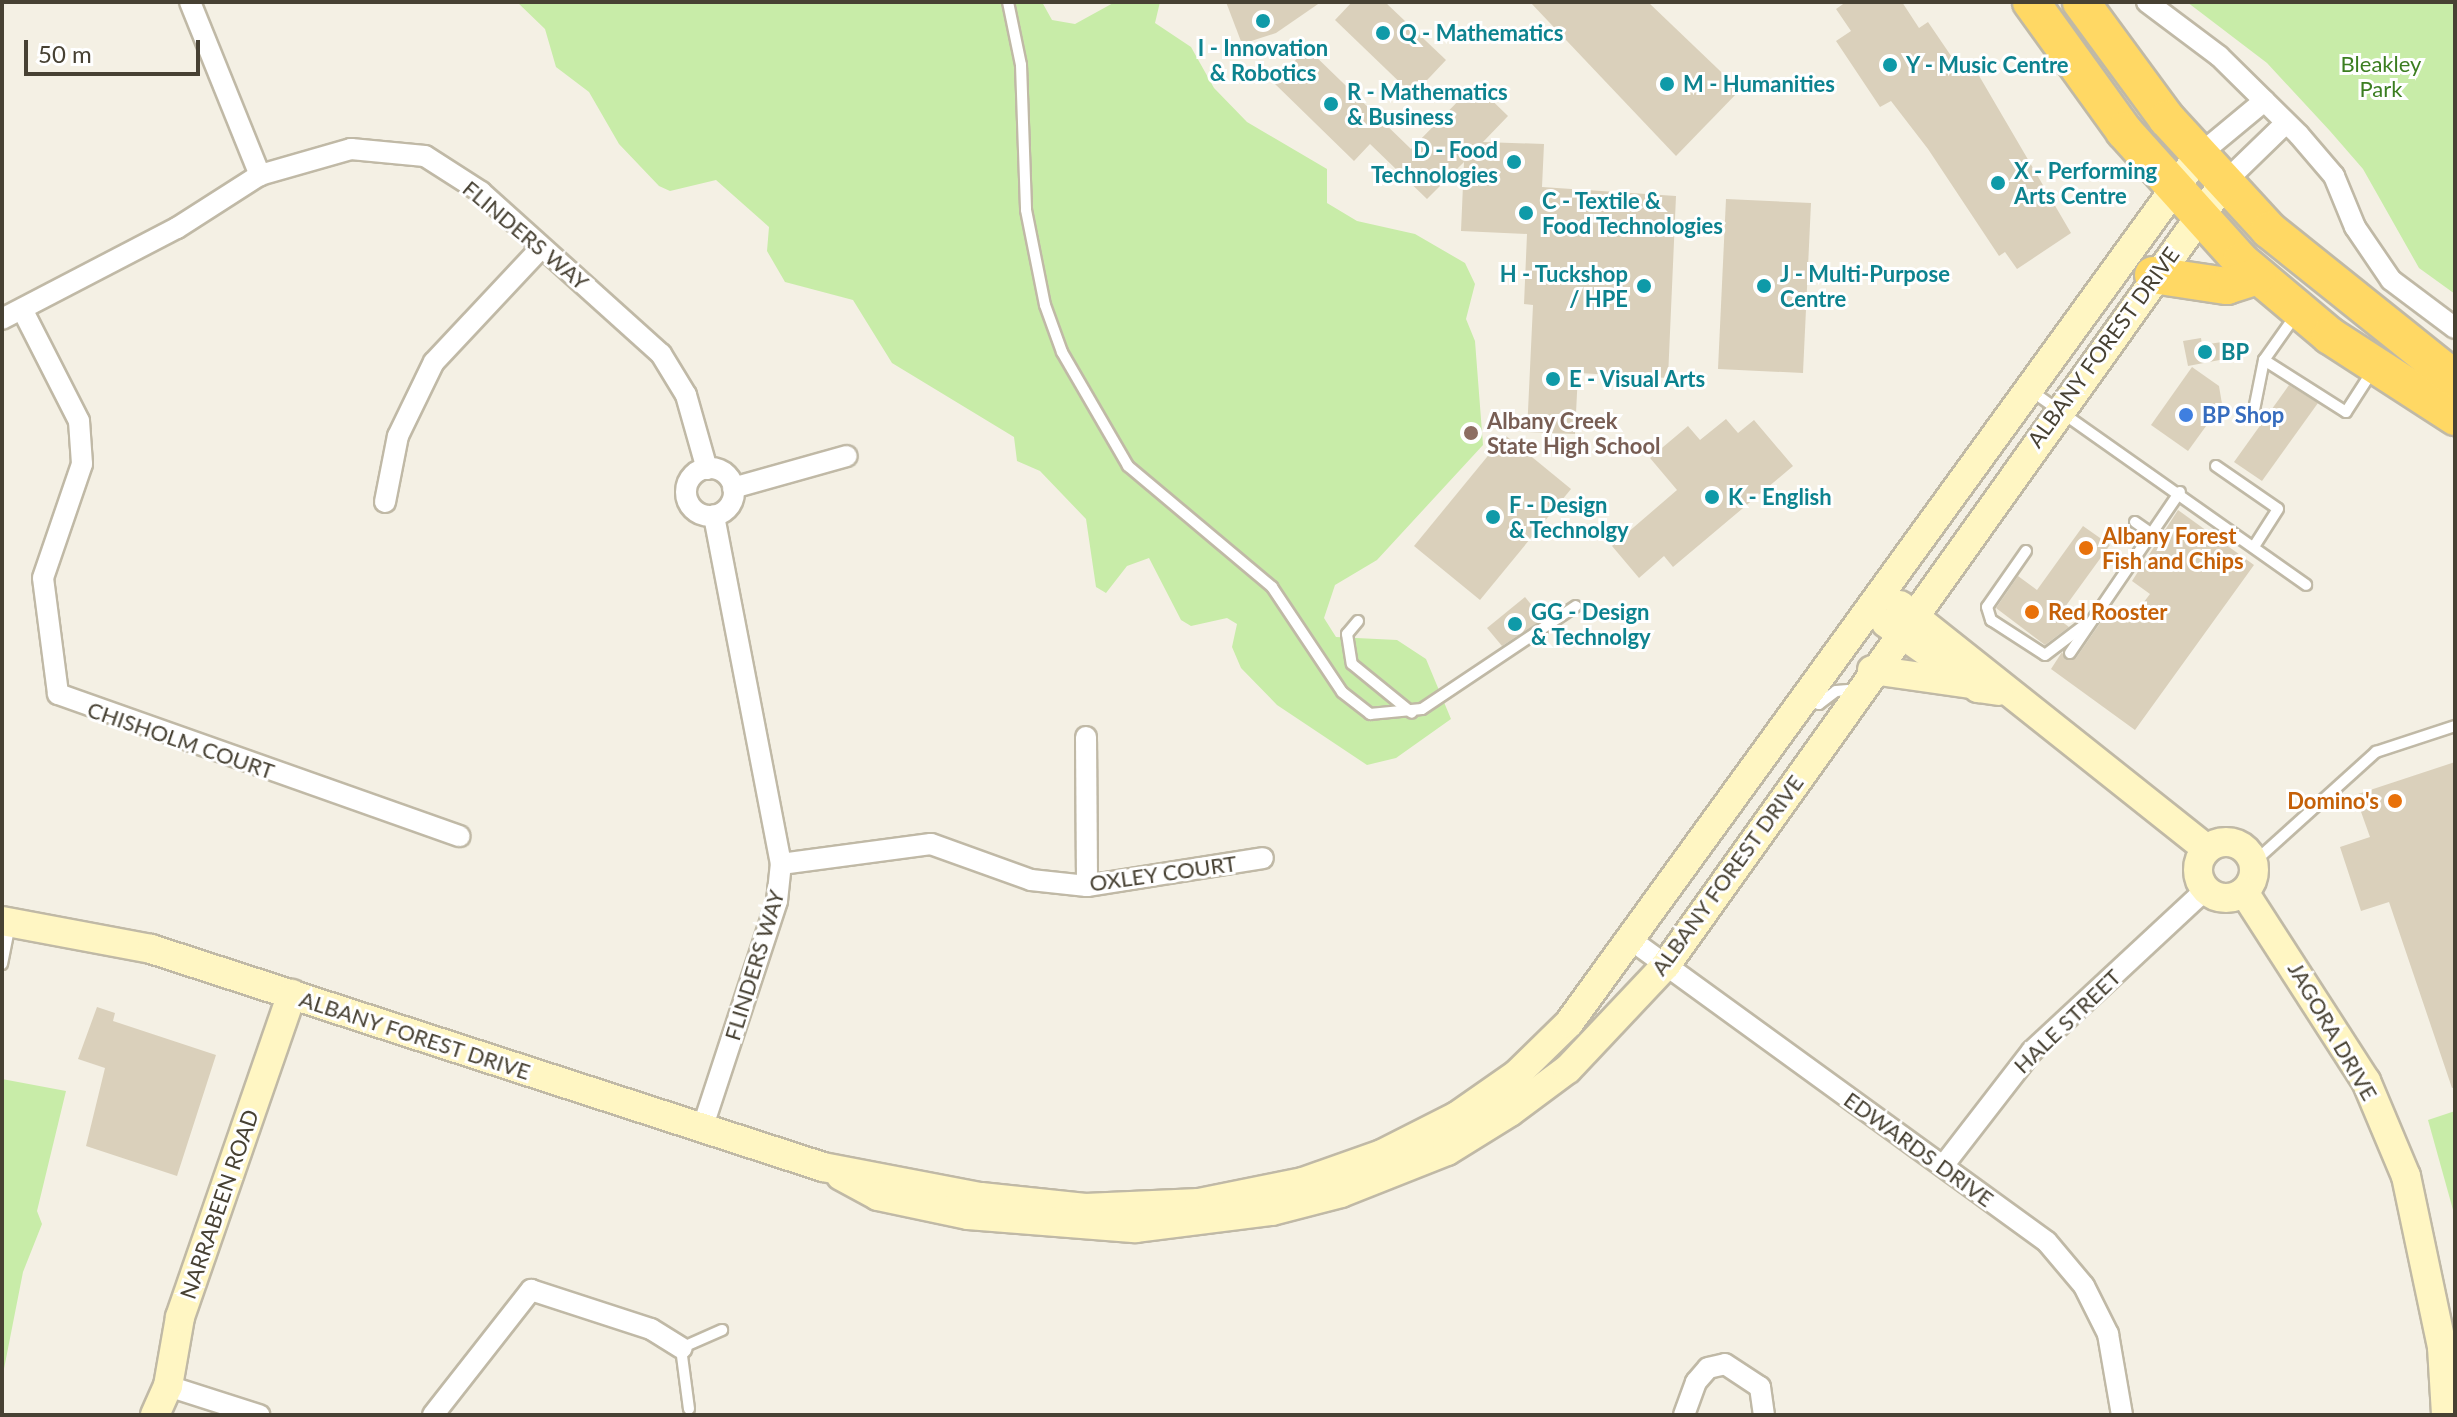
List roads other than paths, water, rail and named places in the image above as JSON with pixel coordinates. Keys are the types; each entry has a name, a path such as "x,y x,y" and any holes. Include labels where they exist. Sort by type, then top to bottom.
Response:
{"highway":[{"path":"2031,2 2171,187 2257,276 2299,312 2376,367 2455,417"},
{"path":"2081,2 2224,183 2310,268 2455,379"},
{"path":"2153,275 2227,286 2257,276"}],"street":[{"path":"190,2 260,175"},
{"path":"2147,2 2286,123 2334,176 2355,227 2391,280 2455,328"},
{"path":"2199,155 2264,101"},
{"path":"2224,183 2286,123"},
{"name":"FLINDERS WAY","path":"2,319 23,311 260,175 351,149 425,156 481,192 540,249 661,354 686,395 707,469"},
{"name":"ALBANY FOREST DRIVE","path":"6,922 107,937 823,1167 1085,1208 1199,1203 1303,1182 1382,1154 1517,1074 1634,942 2171,187 2199,155"},
{"name":"ALBANY FOREST DRIVE","path":"823,1167 878,1196 1058,1226 1135,1228 1272,1211 1447,1151 1510,1112 1568,1069 1666,965 2153,275 2224,183"},
{"path":"385,502 398,436 434,362 540,249"},
{"name":"CHISHOLM COURT","path":"23,311 79,421 82,464 43,578 58,694 460,836"},
{"path":"733,488 847,456"},
{"path":"707,469 722,472 733,488 730,504 714,515 697,512 687,498 691,477 707,469"},
{"name":"FLINDERS WAY","path":"702,1129 777,901 781,864 714,515"},
{"path":"1876,602 1991,676 2000,691 2207,849"},
{"path":"1906,623 1972,684"},
{"path":"1866,680 1972,684 2000,691"},
{"path":"1086,737 1087,886"},
{"path":"2231,842 2253,863 2244,892 2229,898 2205,890 2197,869 2207,849 2231,842"},
{"name":"OXLEY COURT","path":"781,864 931,844 1031,880 1087,886 1263,858"},
{"name":"HALE STREET","path":"1943,1166 2032,1051 2205,890"},
{"name":"JAGORA DRIVE","path":"2244,892 2366,1081 2406,1176 2442,1347 2446,1415"},
{"name":"EDWARDS DRIVE","path":"1634,942 2047,1242 2084,1286 2108,1334 2122,1415"},
{"name":"NARRABEEN ROAD","path":"155,1415 168,1386 180,1317 292,994"},
{"path":"433,1415 531,1290 651,1329 681,1348"},
{"path":"1684,1415 1696,1382 1708,1368 1725,1364 1760,1387 1764,1415"},
{"path":"168,1386 259,1415"}],"lane":[{"path":"1008,2 1021,65 1026,210 1045,305 1102,426 1128,466 1272,587 1354,704 1379,717 1412,713 1576,606"},
{"path":"2253,415 2264,360 2299,312"},
{"path":"2264,360 2346,412 2376,367"},
{"path":"2028,388 2255,545 2306,585"},
{"path":"2216,466 2278,509 2255,545"},
{"path":"2070,653 2083,626 2180,492"},
{"path":"2135,522 2152,534"},
{"path":"2026,551 1987,607 1991,620 2045,655 2083,626"},
{"path":"1358,621 1347,634 1352,664 1412,713"},
{"path":"1805,698 1819,704 1836,691 1866,680"},
{"path":"2253,863 2376,752 2455,726"},
{"path":"2,964 6,922"},
{"path":"689,1409 681,1348 722,1330"}],"place":[{"name":"I - Innovation & Robotics","path":"1263,21"},
{"name":"Q - Mathematics","path":"1383,33"},
{"name":"Y - Music Centre","path":"1890,65"},
{"name":"M - Humanities","path":"1667,84"},
{"name":"R - Mathematics & Business","path":"1331,104"},
{"name":"D - Food Technologies","path":"1514,162"},
{"name":"X - Performing Arts Centre","path":"1998,183"},
{"name":"C - Textile & Food Technologies","path":"1526,213"},
{"name":"H - Tuckshop / HPE","path":"1644,286"},
{"name":"J - Multi-Purpose Centre","path":"1764,286"},
{"name":"BP","path":"2205,352"},
{"name":"E - Visual Arts","path":"1553,379"},
{"name":"BP Shop","path":"2186,415"},
{"name":"Albany Creek State High School","path":"1471,433"},
{"name":"K - English","path":"1712,497"},
{"name":"F - Design & Technolgy","path":"1493,517"},
{"name":"Albany Forest Fish and Chips","path":"2086,548"},
{"name":"Red Rooster","path":"2032,612"},
{"name":"GG - Design & Technolgy","path":"1515,624"},
{"name":"Domino's","path":"2395,801"}],"park label":[{"name":"Bleakley Park","path":"2381,76"}]}
